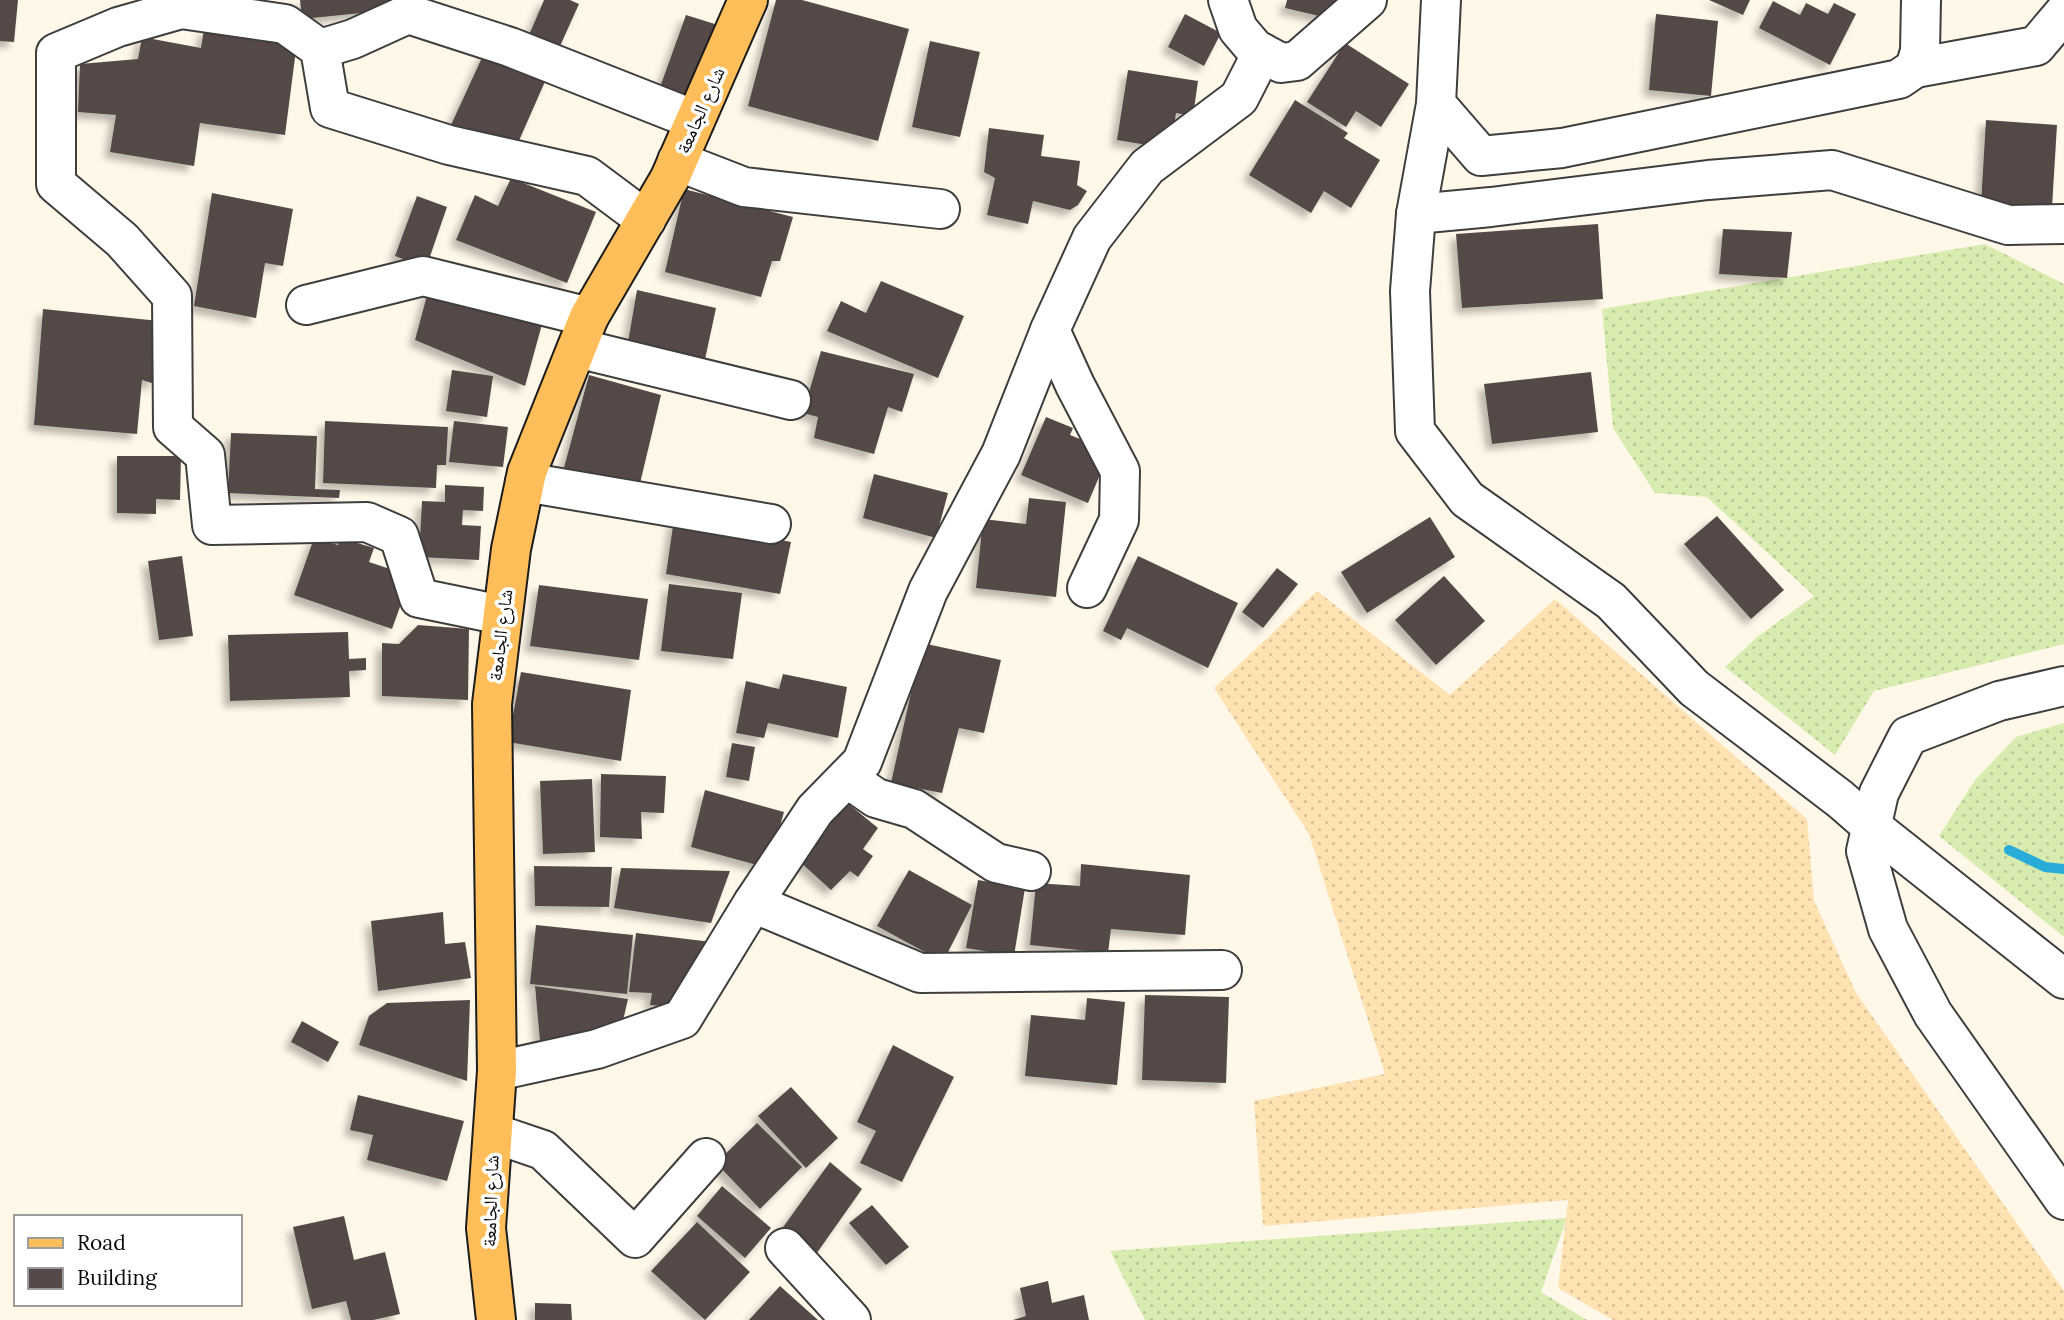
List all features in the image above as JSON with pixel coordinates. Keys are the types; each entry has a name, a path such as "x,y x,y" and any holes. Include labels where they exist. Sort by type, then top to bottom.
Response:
{"main road":[{"name":"شارع الجامعة","path":"496,1320 486,1228 497,1071 492,704 510,549 525,482 583,332 677,162 748,0"}],"street":[{"path":"1228,0 1238,29 1255,49 1281,63 1297,61 1367,0"},
{"path":"1441,0 1436,104 1416,214 1410,290 1415,430 1467,499 1611,601 1695,688 1840,799 2064,979"},
{"path":"1915,68 1920,51 1921,0"},
{"path":"502,615 419,598 399,536 367,522 212,524 205,455 173,427 172,296 122,240 56,184 56,52 118,27 181,9 285,24 320,49 330,108 449,145 587,176 646,220"},
{"path":"1436,104 1481,156 1562,148 1899,79 1915,68 2036,46 2064,13"},
{"path":"320,49 353,39 408,14 510,47 695,120"},
{"path":"497,1071 597,1049 682,1019 753,903 816,810 862,762 928,591 1001,454 1050,330 1092,238 1147,167 1239,98 1262,53"},
{"path":"677,162 744,187 940,209"},
{"path":"1416,214 1708,180 1832,170 2008,225 2064,224"},
{"path":"306,305 423,276 791,400"},
{"path":"1050,330 1120,471 1119,520 1087,588"},
{"path":"525,482 771,524"},
{"path":"2064,686 1999,701 1908,736 1879,793 1866,851 1888,929 1933,1014 2064,1200"},
{"path":"847,778 876,798 914,809 996,863 1031,871"},
{"path":"753,903 920,972 1222,970"},
{"path":"493,1133 543,1150 635,1238 706,1158"},
{"path":"785,1248 851,1320"}],"green space":[{"path":"1985,244 2064,284 2064,644 1874,691 1835,755 1725,667 1757,637 1814,596 1707,497 1655,493 1613,428 1602,309"},
{"path":"2064,723 2064,937 1939,836 1975,780 2016,737"},
{"path":"1567,1218 1541,1292 1587,1320 1145,1320 1110,1251"}],"sand":[{"path":"1317,591 1450,695 1555,599 1807,819 1814,901 1856,993 2064,1291 2064,1320 1613,1320 1558,1288 1568,1200 1263,1226 1254,1101 1385,1074 1309,834 1214,688"}],"building":[{"path":"0,0 18,0 14,42 0,41"},
{"path":"300,0 390,0 391,10 302,19"},
{"path":"544,0 570,0 579,4 556,55 526,42"},
{"path":"776,0 802,0 909,29 878,141 748,106"},
{"path":"1287,0 1336,0 1332,19 1285,8"},
{"path":"1709,0 1750,0 1743,15"},
{"path":"1773,1 1800,15 1806,3 1828,14 1834,3 1856,14 1830,65 1759,28"},
{"path":"1185,14 1221,33 1204,66 1168,47"},
{"path":"1656,14 1718,21 1711,96 1649,90"},
{"path":"686,15 718,25 691,102 659,90"},
{"path":"204,29 297,42 285,135 200,123 194,166 110,152 116,115 78,112 80,64 138,59 142,37 201,48"},
{"path":"930,41 980,52 960,137 912,127"},
{"path":"1345,43 1409,84 1381,127 1356,111 1346,127 1307,102"},
{"path":"485,51 547,77 514,152 451,125"},
{"path":"1128,70 1198,81 1193,116 1176,113 1171,149 1117,140"},
{"path":"1295,100 1348,133 1344,138 1380,160 1351,208 1324,191 1311,213 1249,175"},
{"path":"1986,120 2057,125 2052,207 1981,203"},
{"path":"989,128 1044,135 1041,156 1080,161 1077,185 1087,191 1078,205 1070,210 1033,201 1028,224 987,215 995,178 984,172"},
{"path":"511,178 596,212 567,283 456,240 475,195 498,206"},
{"path":"684,189 793,217 780,261 772,261 761,297 665,272"},
{"path":"212,193 293,209 283,266 265,263 256,318 194,306"},
{"path":"417,196 447,207 426,268 395,256"},
{"path":"1598,224 1603,299 1462,308 1456,234"},
{"path":"1723,229 1792,232 1787,278 1719,274"},
{"path":"881,281 964,316 938,378 827,331 841,301 866,313"},
{"path":"429,288 544,317 525,386 415,340"},
{"path":"637,290 716,308 704,364 627,348"},
{"path":"43,309 159,321 155,384 142,380 137,434 34,425"},
{"path":"821,351 914,374 902,412 888,407 874,454 814,438 818,417 803,413"},
{"path":"452,370 493,376 487,417 446,411"},
{"path":"1591,372 1598,432 1492,444 1484,384"},
{"path":"589,375 661,395 637,496 562,475"},
{"path":"1046,417 1073,428 1070,435 1110,451 1088,503 1021,475"},
{"path":"325,421 448,427 446,465 437,465 436,488 323,483"},
{"path":"454,421 508,427 503,467 449,462"},
{"path":"231,433 317,436 315,489 340,490 339,498 228,493"},
{"path":"117,456 181,456 180,500 156,499 156,514 117,513"},
{"path":"874,474 948,493 936,538 863,518"},
{"path":"445,485 484,487 483,511 463,510 462,525 481,526 479,560 419,557 422,501 445,502"},
{"path":"1029,498 1066,502 1056,597 976,588 983,519 1026,524"},
{"path":"1717,516 1784,590 1751,619 1684,544"},
{"path":"1430,517 1455,557 1367,613 1341,572"},
{"path":"674,519 791,542 780,594 666,574"},
{"path":"344,526 351,541 374,548 369,562 411,576 392,629 294,595 314,538 338,545"},
{"path":"182,556 193,636 159,640 148,561"},
{"path":"1138,556 1238,603 1208,668 1127,628 1121,640 1103,631"},
{"path":"1277,568 1298,584 1263,628 1242,612"},
{"path":"1444,576 1485,621 1436,665 1395,620"},
{"path":"669,584 742,593 733,659 661,651"},
{"path":"539,585 648,599 639,660 530,646"},
{"path":"418,625 469,629 468,700 382,696 382,643 399,644"},
{"path":"348,632 349,659 366,658 366,670 349,671 350,697 230,701 228,635"},
{"path":"922,643 1001,660 984,733 959,728 942,793 891,783"},
{"path":"521,672 631,690 621,761 508,742"},
{"path":"783,674 847,687 838,738 768,723 764,738 736,733 746,681 779,689"},
{"path":"732,743 755,747 749,781 726,777"},
{"path":"601,774 666,776 664,813 641,812 642,839 600,837"},
{"path":"592,779 595,852 543,854 540,781"},
{"path":"705,790 784,812 768,868 691,847"},
{"path":"845,801 878,828 863,849 873,856 858,877 850,871 831,890 798,860"},
{"path":"1081,864 1190,875 1185,935 1111,929 1108,953 1030,945 1036,883 1080,886"},
{"path":"534,866 612,867 609,907 535,906"},
{"path":"621,868 730,871 711,923 614,908"},
{"path":"909,870 972,905 943,962 877,926"},
{"path":"978,880 1025,888 1014,956 966,948"},
{"path":"443,912 445,944 465,942 471,978 378,991 371,921"},
{"path":"536,925 633,935 627,994 530,984"},
{"path":"636,933 712,942 684,1008 650,1005 652,993 629,992"},
{"path":"535,986 628,999 619,1038 541,1052"},
{"path":"1145,995 1229,997 1226,1083 1142,1080"},
{"path":"1087,998 1125,1002 1117,1085 1025,1076 1031,1015 1085,1020"},
{"path":"470,1000 467,1081 359,1045 369,1016 387,1003"},
{"path":"302,1021 339,1042 328,1062 291,1042"},
{"path":"893,1045 954,1077 902,1182 860,1163 876,1131 857,1122"},
{"path":"791,1087 838,1138 806,1168 758,1116"},
{"path":"358,1095 464,1121 447,1181 367,1160 373,1135 350,1130"},
{"path":"757,1123 802,1167 760,1209 716,1163"},
{"path":"830,1162 862,1189 814,1257 781,1230"},
{"path":"722,1186 771,1228 745,1258 697,1216"},
{"path":"872,1205 909,1247 886,1265 849,1223"},
{"path":"344,1216 354,1260 385,1252 400,1314 373,1320 351,1320 346,1301 312,1309 293,1227"},
{"path":"697,1222 750,1272 705,1320 651,1271"},
{"path":"1048,1281 1052,1303 1084,1295 1089,1320 1013,1320 1026,1316 1020,1288"},
{"path":"780,1286 818,1320 749,1320"},
{"path":"535,1303 571,1304 572,1320 535,1320"}],"waterway":[{"path":"2009,850 2045,867 2064,869"}]}
